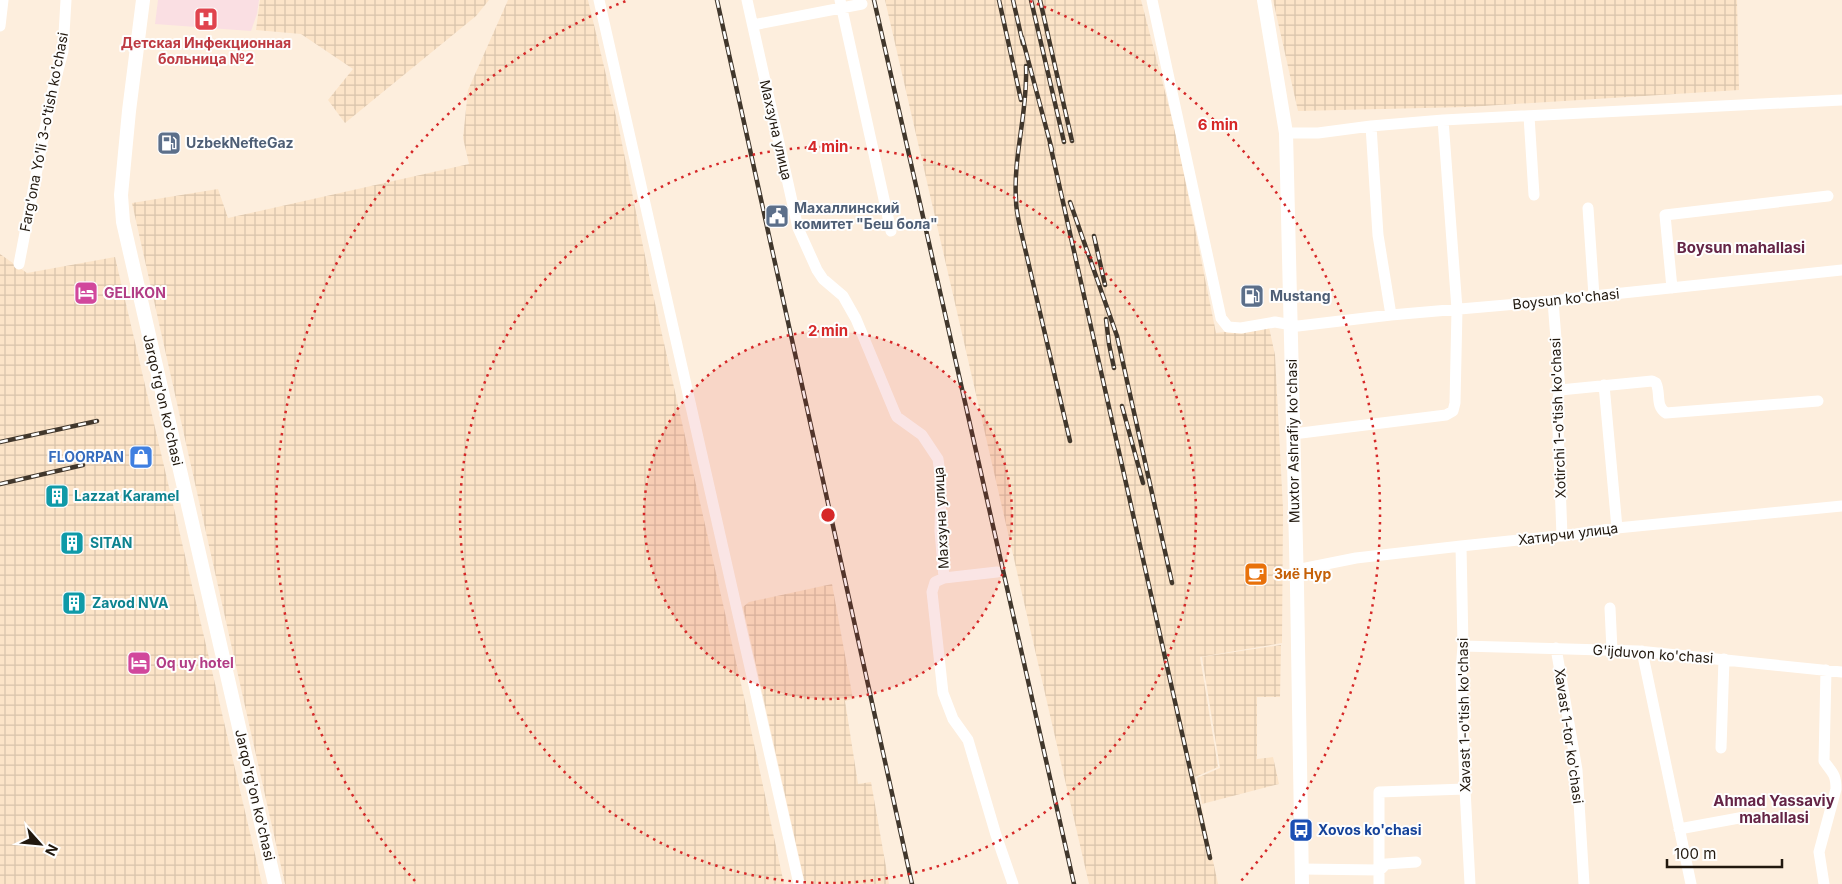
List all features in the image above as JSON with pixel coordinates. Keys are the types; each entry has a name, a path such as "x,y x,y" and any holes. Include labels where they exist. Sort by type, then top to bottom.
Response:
{"main road":[{"name":"Jarqo'rg'on ko'chasi","path":"136,0 116,177 115,207 117,231 210,626 268,884"},
{"name":"Jarqo'rg'on ko'chasi","path":"143,0 129,111 122,195 124,230 214,615 274,884"},
{"name":"Muxtor Ashrafiy ko'chasi","path":"1264,0 1286,133 1302,884"}],"street":[{"path":"0,26 3,0"},
{"name":"Farg'ona Yo'li 3-o'tish ko'chasi","path":"18,264 51,97 63,51 66,0"},
{"path":"599,0 799,884"},
{"name":"Махзуна улица","path":"747,0 798,228 820,274 842,296 856,319 894,413 922,435 938,459 942,481 940,531 944,578 935,582 932,592 943,693 953,719 968,740 996,835 1014,884"},
{"name":"Boysun ko'chasi","path":"1152,0 1221,318 1228,327 1234,329 1275,322 1298,326 1842,270"},
{"path":"841,3 891,231"},
{"path":"753,26 841,3 862,4"},
{"path":"1286,133 1318,133 1370,126 1443,120 1842,100"},
{"path":"1529,116 1534,194"},
{"path":"1293,434 1446,415 1453,411 1455,403 1457,309 1443,120"},
{"path":"1370,126 1378,235 1391,315"},
{"path":"1672,288 1665,215 1828,196"},
{"path":"1588,208 1594,296"},
{"name":"Xotirchi 1-o'tish ko'chasi","path":"1553,301 1560,390 1557,402 1562,536"},
{"path":"1560,390 1652,381 1656,383 1658,388 1659,406 1666,413 1818,401"},
{"path":"1604,385 1617,528"},
{"name":"Хатирчи улица","path":"1296,570 1356,558 1562,536 1617,528 1842,506"},
{"name":"Xavast 1-o'tish ko'chasi","path":"1461,546 1463,646 1461,671 1470,884"},
{"path":"944,578 997,572"},
{"path":"1610,608 1612,650"},
{"name":"G'ijduvon ko'chasi","path":"1463,646 1642,651 1842,672"},
{"name":"Xavast 1-tor ko'chasi","path":"1556,648 1576,770 1584,884"},
{"path":"1642,651 1691,884"},
{"path":"1721,748 1724,659"},
{"path":"1824,884 1819,852 1839,789 1834,774 1824,761 1826,670"},
{"path":"1379,884 1379,792 1465,789"},
{"path":"1679,828 1739,818"},
{"path":"1301,869 1380,870 1386,864 1416,862"}],"shaded area":[{"name":"Детская Инфекционная больница №2","path":"158,0 259,0 257,14 251,31 155,24"},
{"path":"260,0 489,0 476,16 345,123 328,100 353,69 301,34 256,30"},
{"path":"508,0 588,0 619,129 652,290 744,697 784,884 285,884 132,203 218,189 228,218 469,164 463,138 468,90"},
{"path":"885,0 1141,0 1175,130 1216,333 1269,327 1275,355 1283,509 1282,643 1200,657 1218,767 1195,777 1218,884 1089,884"},
{"path":"1273,0 1737,0 1739,90 1467,107 1298,111"},
{"path":"0,254 27,273 115,257 262,884 0,884"},
{"path":"832,584 853,699 845,701 858,784 871,782 889,884 805,884 743,607 749,602"},
{"path":"1281,645 1280,697 1257,697 1257,759 1273,757 1279,784 1202,804 1197,778 1220,768 1202,657"}],"railway":[{"path":"717,0 912,884"},
{"path":"874,0 1074,884"},
{"path":"999,0 1021,100"},
{"path":"1013,0 1023,44"},
{"path":"1031,0 1064,142"},
{"path":"1040,0 1072,141"},
{"path":"1022,37 1052,150"},
{"path":"1026,66 1025,100 1017,167 1017,210 1070,441"},
{"path":"1050,144 1210,858"},
{"path":"1070,202 1117,336 1172,583"},
{"path":"1094,236 1105,285"},
{"path":"1106,319 1114,368"},
{"path":"1122,406 1143,483"},
{"path":"0,442 97,421"},
{"path":"0,484 83,465"}],"place":[{"name":"Детская Инфекционная больница №2","path":"206,19"},
{"name":"UzbekNefteGaz","path":"169,143"},
{"name":"Махаллинский комитет \"Беш бола\"","path":"777,216"},
{"name":"GELIKON","path":"86,293"},
{"name":"Mustang","path":"1252,296"},
{"name":"FLOORPAN","path":"141,457"},
{"name":"Lazzat Karamel","path":"57,496"},
{"name":"SITAN","path":"72,543"},
{"name":"Зиё Нур","path":"1256,574"},
{"name":"Zavod NVA","path":"74,603"},
{"name":"Oq uy hotel","path":"139,663"},
{"name":"Xovos ko'chasi","path":"1301,830"}],"district":[{"name":"Boysun mahallasi","path":"1741,248"},
{"name":"Ahmad Yassaviy mahallasi","path":"1774,810"}]}
